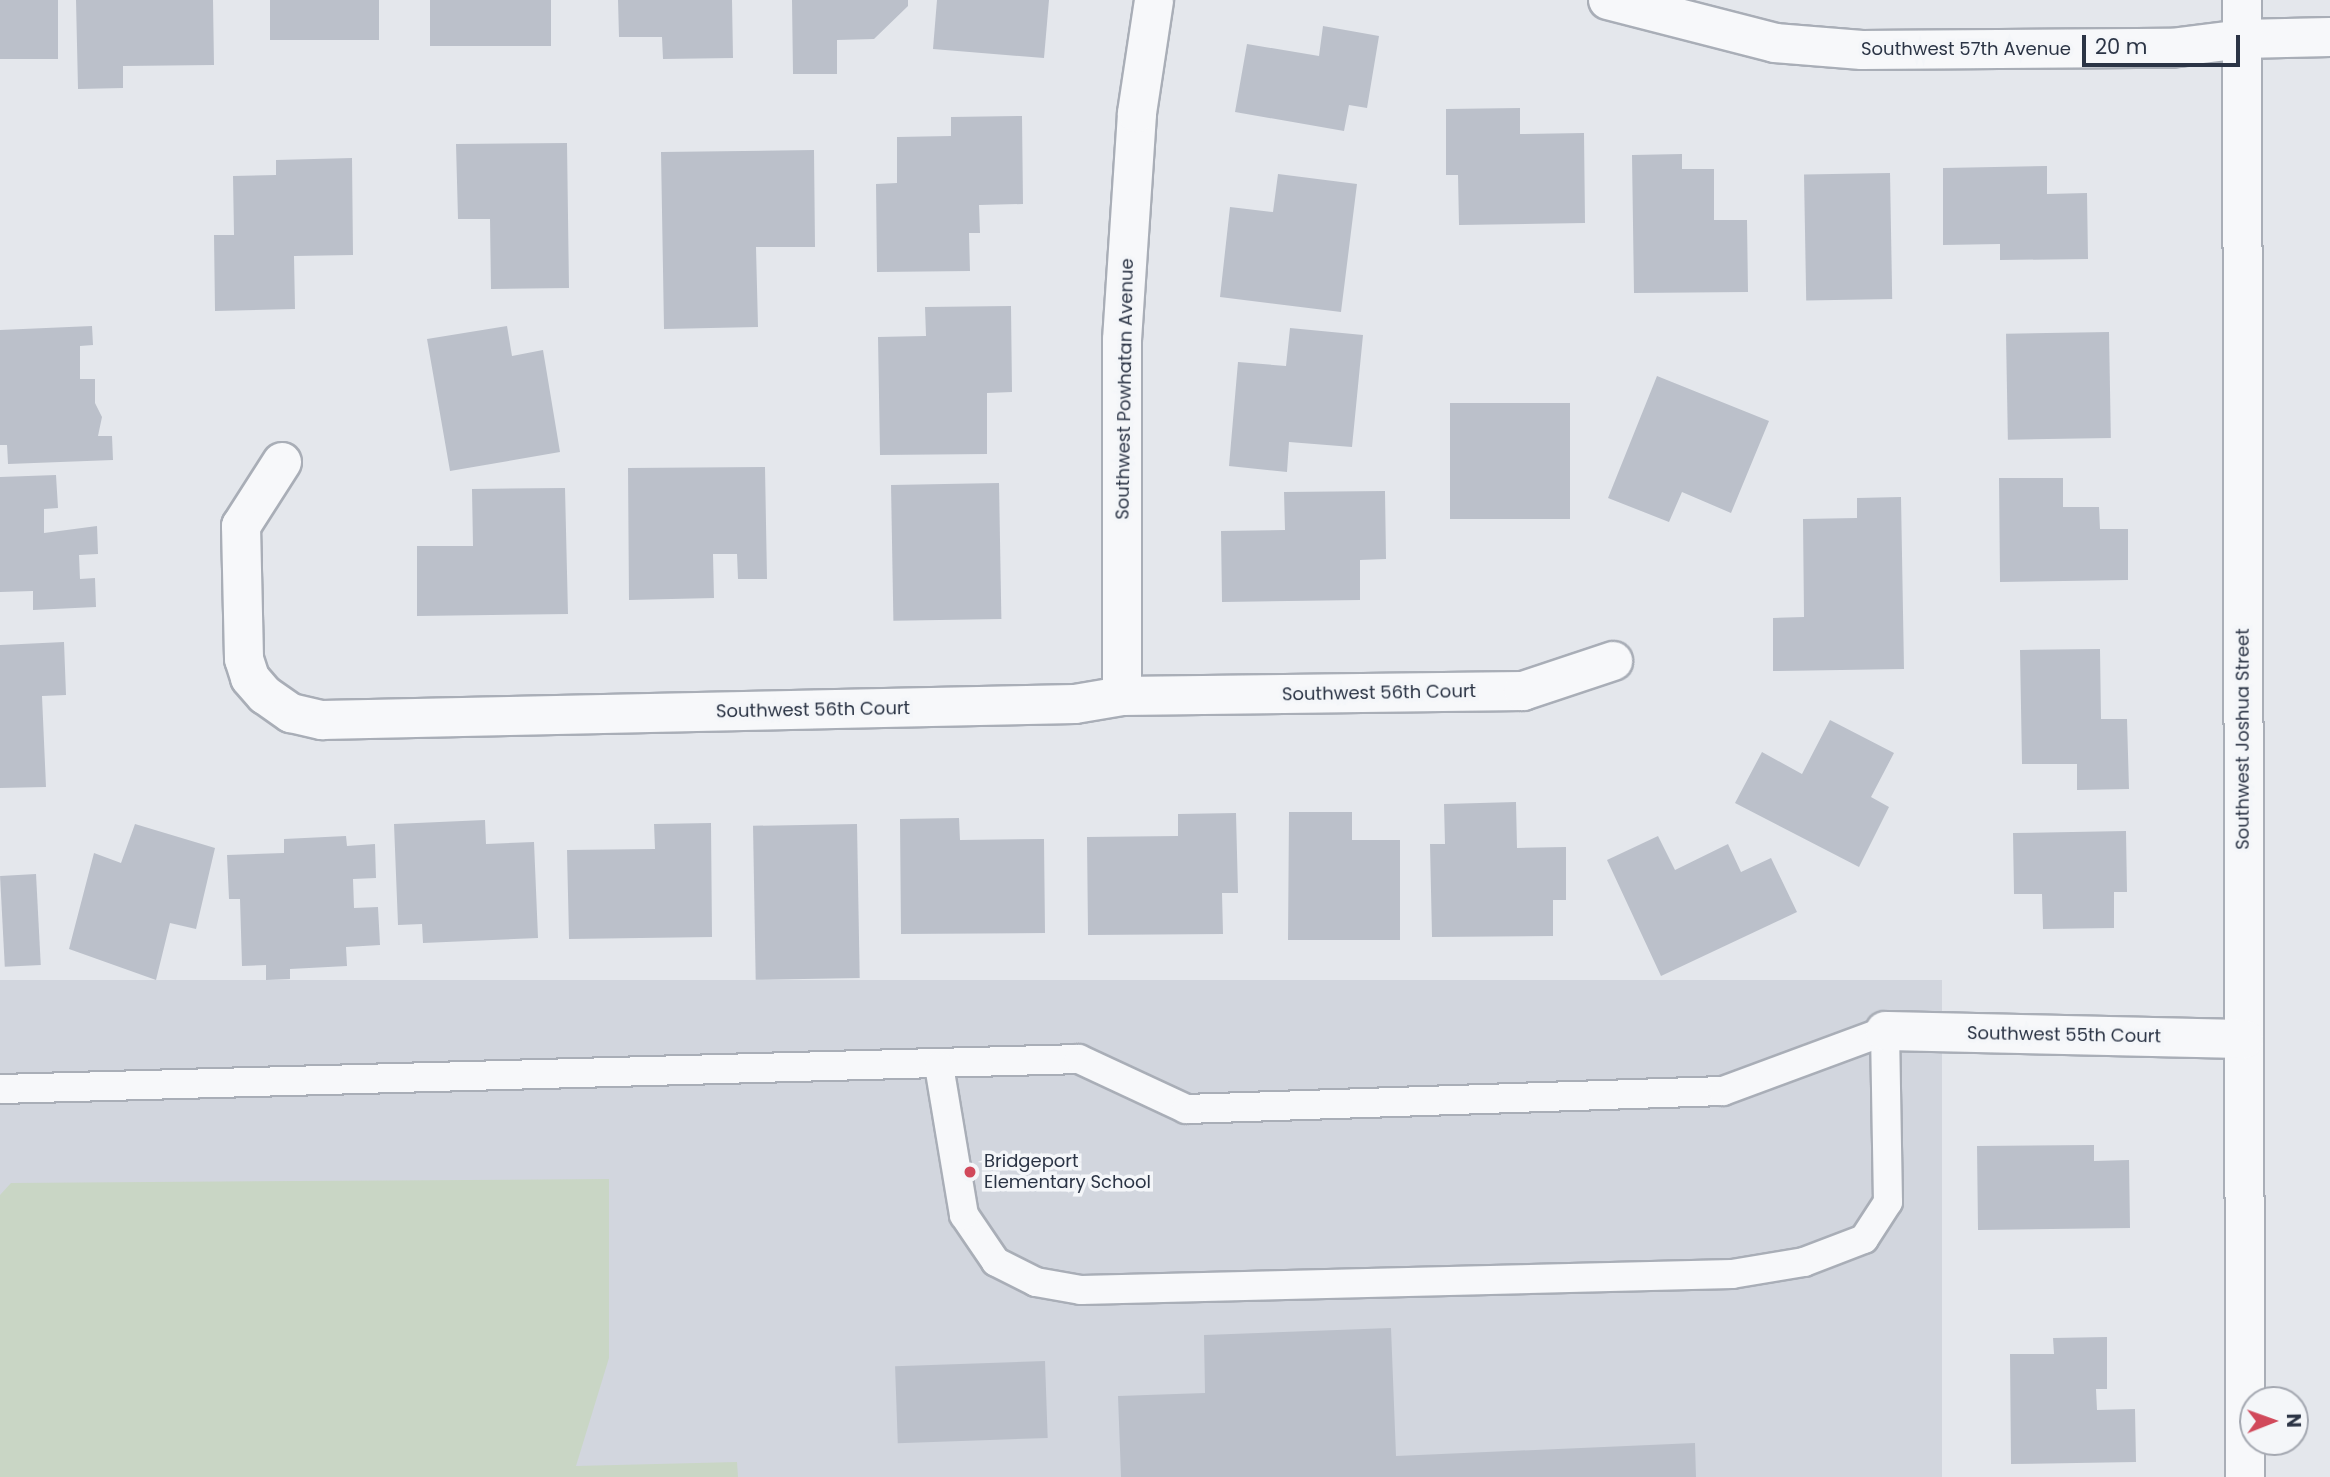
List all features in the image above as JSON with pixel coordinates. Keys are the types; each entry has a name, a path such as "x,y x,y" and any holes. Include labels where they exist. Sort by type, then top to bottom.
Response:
{"street":[{"name":"Southwest Powhatan Avenue","path":"1122,696 1122,340 1137,113 1154,0"},
{"name":"Southwest 57th Avenue","path":"1608,0 1775,43 1862,50 2171,48 2242,38 2330,37"},
{"name":"Southwest Joshua Street","path":"2242,0 2245,1477"},
{"name":"Southwest 56th Court","path":"282,462 241,526 244,659 257,686 291,713 322,720 1075,704 1122,696 1523,691 1613,661"},
{"name":"Southwest 55th Court","path":"1885,1031 2244,1038"}],"lane":[{"path":"0,1089 939,1066 1079,1059 1186,1109 1723,1091 1885,1031 1888,1202 1864,1239 1804,1262 1732,1274 1081,1290 1036,1282 996,1262 964,1215 939,1066"}],"shaded area":[{"name":"Bridgeport Elementary School","path":"0,980 1942,980 1942,1477 0,1477"}],"green space":[{"path":"609,1179 609,1358 576,1466 737,1462 738,1477 0,1477 0,1195 11,1183"}],"building":[{"path":"0,0 58,0 58,59 0,59"},
{"path":"76,0 213,0 214,65 123,66 123,88 78,89"},
{"path":"270,0 379,0 379,40 270,40"},
{"path":"430,0 551,0 551,46 430,46"},
{"path":"618,0 732,0 733,58 663,59 662,37 619,37"},
{"path":"792,0 908,0 908,6 874,39 837,40 837,74 793,74"},
{"path":"937,0 1049,0 1044,58 933,49"},
{"path":"1323,26 1379,36 1367,108 1349,105 1344,131 1235,112 1247,44 1319,56"},
{"path":"1520,108 1520,134 1584,133 1585,223 1459,225 1458,175 1446,175 1446,109"},
{"path":"1022,116 1023,204 979,205 980,233 969,233 970,271 877,272 876,184 897,183 897,137 951,136 951,117"},
{"path":"567,143 569,288 491,289 490,219 458,219 456,144"},
{"path":"814,150 815,247 756,247 758,327 664,329 661,152"},
{"path":"1682,154 1682,169 1714,169 1714,220 1747,220 1748,292 1634,293 1632,155"},
{"path":"352,158 353,255 294,256 295,309 215,311 214,235 234,235 233,176 276,175 276,160"},
{"path":"2047,166 2047,194 2087,193 2088,259 2000,260 2000,244 1943,245 1943,168"},
{"path":"1890,173 1892,299 1806,300 1804,175"},
{"path":"1278,174 1357,184 1341,312 1220,297 1230,207 1273,212"},
{"path":"1011,306 1012,392 987,393 987,454 880,455 878,337 926,336 925,307"},
{"path":"92,326 93,345 80,346 80,379 95,379 95,403 102,417 98,436 112,436 113,460 8,464 7,445 0,445 0,330"},
{"path":"507,326 512,356 543,350 560,452 450,471 427,339"},
{"path":"1290,328 1363,335 1352,447 1289,442 1287,472 1229,466 1238,362 1286,366"},
{"path":"2109,332 2111,438 2008,440 2006,334"},
{"path":"1657,376 1769,421 1731,513 1682,492 1669,522 1608,498"},
{"path":"1450,403 1570,403 1570,519 1450,519"},
{"path":"765,467 767,579 738,579 737,554 713,554 714,598 629,600 628,468"},
{"path":"56,475 58,508 44,509 44,533 97,526 98,554 79,555 80,579 95,578 96,607 33,610 33,591 0,592 0,477"},
{"path":"1999,478 2063,478 2063,507 2099,507 2100,529 2128,529 2128,580 2000,582"},
{"path":"999,483 1001,619 893,621 891,485"},
{"path":"565,488 568,614 417,616 417,546 473,546 472,489"},
{"path":"1385,491 1386,559 1360,560 1360,600 1222,602 1221,531 1285,530 1284,492"},
{"path":"1901,497 1904,669 1773,671 1773,618 1804,617 1803,519 1857,518 1857,498"},
{"path":"64,642 66,695 42,696 46,787 0,788 0,645"},
{"path":"2100,649 2101,719 2127,719 2129,789 2077,790 2077,764 2022,764 2020,650"},
{"path":"1830,720 1894,753 1871,797 1889,807 1859,867 1735,803 1762,752 1802,774"},
{"path":"1516,802 1517,848 1566,847 1566,900 1553,900 1553,936 1432,937 1430,844 1445,844 1444,804"},
{"path":"1289,812 1352,812 1352,840 1400,840 1400,940 1288,940"},
{"path":"1236,813 1238,893 1222,893 1223,934 1088,935 1087,837 1178,836 1178,814"},
{"path":"959,818 960,840 1044,839 1045,933 901,934 900,819"},
{"path":"485,820 486,844 534,842 538,938 423,943 422,924 398,925 394,824"},
{"path":"711,823 712,937 569,939 567,850 655,849 654,824"},
{"path":"135,824 215,848 196,929 170,923 156,980 69,949 94,853 121,863"},
{"path":"857,824 860,978 756,980 753,826"},
{"path":"2126,831 2127,892 2114,892 2114,928 2043,929 2042,894 2014,894 2013,833"},
{"path":"346,836 347,846 375,844 376,878 353,879 354,908 378,907 380,945 346,947 347,966 290,969 290,979 266,980 266,965 242,966 240,899 229,899 227,855 284,853 284,839"},
{"path":"1658,836 1675,870 1728,844 1741,872 1771,858 1797,912 1661,976 1607,860"},
{"path":"36,874 41,965 5,967 0,876"},
{"path":"2094,1145 2094,1161 2129,1160 2130,1228 1978,1230 1977,1146"},
{"path":"1391,1328 1396,1456 1695,1443 1696,1477 1121,1477 1118,1396 1205,1393 1204,1335"},
{"path":"2107,1337 2107,1389 2096,1389 2097,1410 2135,1409 2136,1462 2011,1464 2010,1354 2054,1354 2053,1338"},
{"path":"1045,1361 1048,1438 898,1443 895,1366"}],"place":[{"name":"Bridgeport Elementary School","path":"970,1172"}]}
